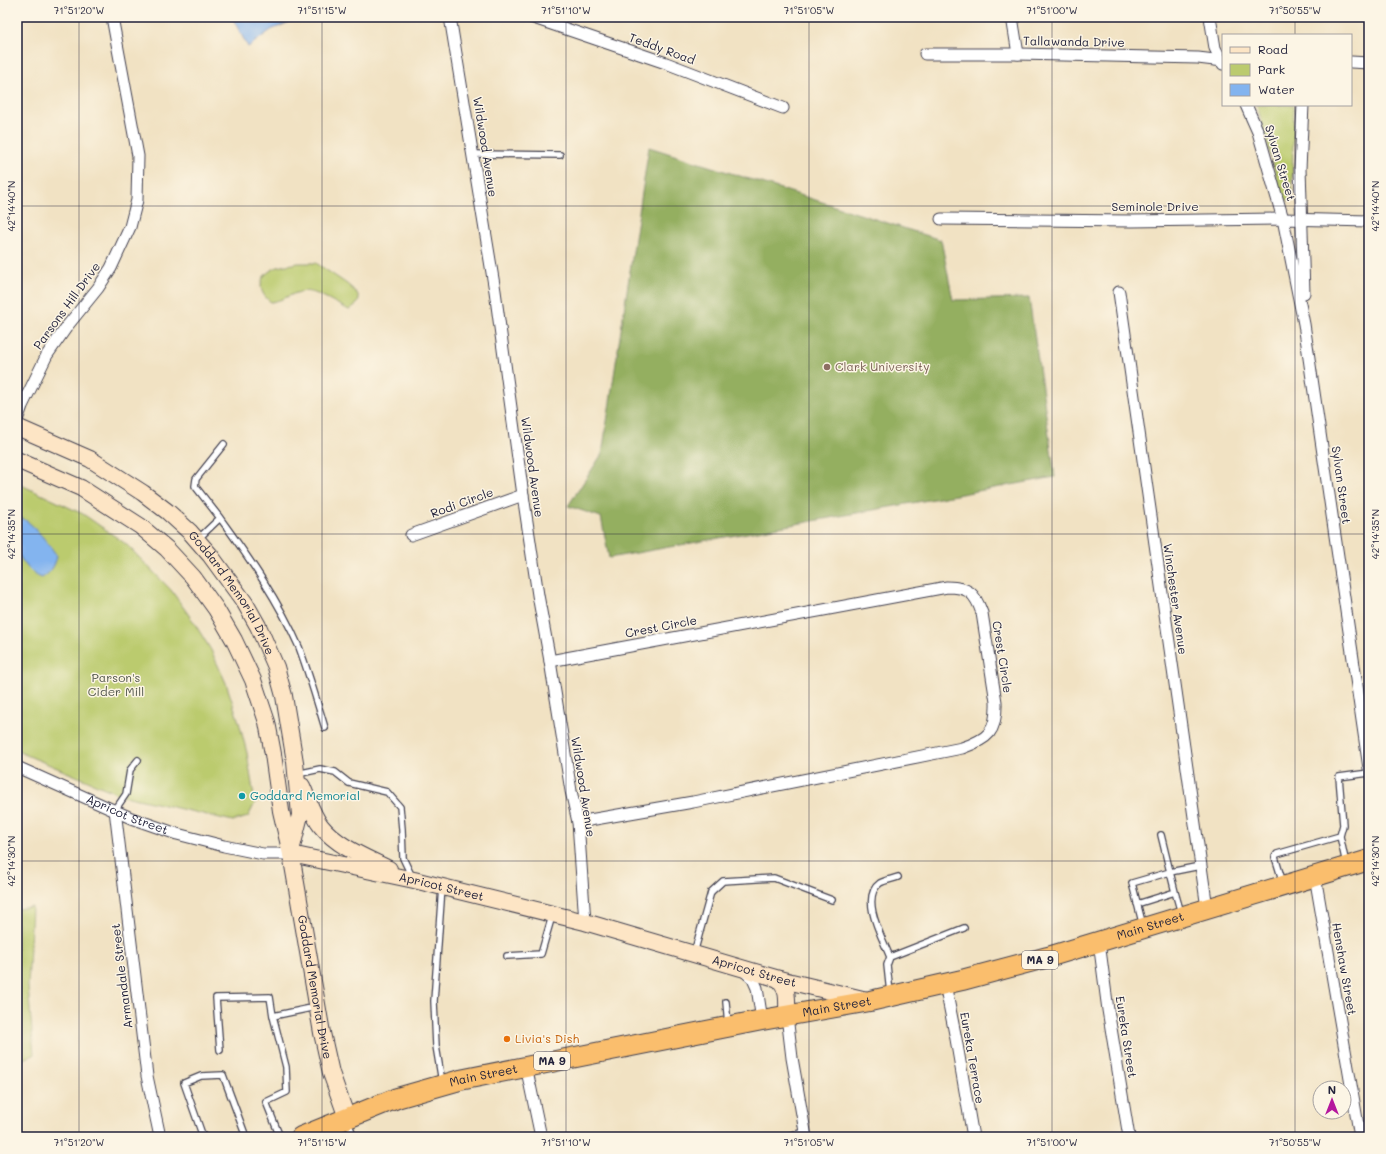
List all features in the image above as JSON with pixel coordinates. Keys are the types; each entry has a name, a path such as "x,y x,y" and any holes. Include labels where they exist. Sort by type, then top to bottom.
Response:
{"highway":[{"name":"Main Street","path":"301,1137 408,1094 442,1084 484,1074 762,1020 870,1001 1004,970 1369,860"}],"main road":[{"name":"Goddard Memorial Drive","path":"17,427 90,459 143,493 168,512 197,540 215,561 245,603 272,657 278,672 284,696 296,774 300,815 291,854"},
{"name":"Goddard Memorial Drive","path":"17,460 81,488 140,526 167,549 193,577 216,609 243,658 263,707 273,754 281,811 291,854 331,1073 347,1118"},
{"path":"296,774 315,816 320,825 328,833 356,853 414,880"},
{"name":"Apricot Street","path":"291,854 414,880 585,922 779,979 870,1001"},
{"path":"779,979 785,986 787,1016"}],"street":[{"name":"Parsons Hill Drive","path":"17,420 22,406 47,355 68,325 98,288 111,268 130,226 137,200 138,156 112,17"},
{"name":"Wildwood Avenue","path":"450,17 495,291 538,595 571,791 578,822 585,922"},
{"name":"Teddy Road","path":"531,17 666,63 783,108"},
{"path":"1012,17 1018,54"},
{"path":"1210,17 1215,48 1222,62"},
{"name":"Tallawanda Drive","path":"925,54 1018,54 1198,58 1222,62"},
{"path":"1352,62 1369,63"},
{"name":"Sylvan Street","path":"1246,106 1258,132 1283,219 1304,324 1369,768"},
{"name":"Sylvan Street","path":"1303,106 1300,170 1304,324"},
{"name":"Seminole Drive","path":"941,218 1132,221 1283,219 1302,221 1369,221"},
{"name":"Winchester Avenue","path":"1119,292 1207,908"},
{"name":"Rodi Circle","path":"411,535 523,495"},
{"name":"Crest Circle","path":"550,661 947,587 960,587 971,593 978,602 982,613 997,713 994,726 984,738 977,743 962,748 701,800 578,822"},
{"name":"Apricot Street","path":"17,767 161,829 189,838 263,854 291,854"},
{"name":"Armandale Street","path":"115,810 147,1076 160,1137"},
{"name":"Henshaw Street","path":"1315,876 1360,1137"},
{"name":"Eureka Street","path":"1099,942 1108,1010 1129,1137"},
{"path":"738,966 753,979 762,1020"},
{"name":"Eureka Terrace","path":"945,984 973,1137"},
{"path":"787,1016 792,1058 805,1134"},
{"path":"526,1066 540,1137"}],"lane":[{"path":"473,154 560,155"},
{"path":"224,444 196,479 195,486 243,550 275,601 298,646 311,681 325,728"},
{"path":"197,540 220,518"},
{"path":"115,810 126,794 130,770 138,760"},
{"path":"296,774 320,769 335,772 349,783 387,792 400,807 403,858 414,880"},
{"path":"1347,866 1340,836 1343,826 1339,777 1369,773"},
{"path":"1161,835 1182,916"},
{"path":"1284,885 1275,857 1277,854 1340,836"},
{"path":"1144,928 1132,883 1170,872 1200,866"},
{"path":"891,996 888,964 890,957 872,912 872,893 880,884 898,877"},
{"path":"694,953 711,892 722,881 774,878 832,900"},
{"path":"442,888 434,1001 436,1046 442,1084"},
{"path":"1138,904 1175,892"},
{"path":"507,956 541,954 552,914"},
{"path":"890,957 964,928"},
{"path":"220,1050 216,998 270,997 273,1016 286,1067 287,1092 266,1102 280,1137"},
{"path":"726,1002 729,1027"},
{"path":"273,1016 318,1006"},
{"path":"204,1137 184,1083 201,1076 222,1075 246,1137"},
{"path":"347,1118 354,1137"},
{"path":"784,1137 805,1134"}],"green space":[{"path":"1257,106 1294,106 1292,194 1290,201 1281,195"},
{"name":"Clark University","path":"649,147 941,240 953,300 1029,298 1055,477 609,558 601,517 568,506 602,454"},
{"path":"298,263 316,263 347,284 357,293 359,298 358,303 349,310 325,297 306,291 271,302 267,299 261,286 261,282 266,274 276,268"},
{"name":"Parson's Cider Mill","path":"17,483 83,514 126,544 171,590 193,621 211,650 226,683 239,722 247,753 255,803 248,817 233,821 121,795 17,751"},
{"path":"32,907 28,986 34,1055 17,1061 17,909"}],"water":[{"path":"232,17 298,17 271,30 248,47"},
{"path":"17,518 27,521 57,556 52,568 42,578 38,577 31,571 18,554 16,543"}],"place":[{"name":"Clark University","path":"827,367"},
{"name":"Goddard Memorial","path":"242,796"},
{"name":"Livia's Dish","path":"507,1039"}]}
